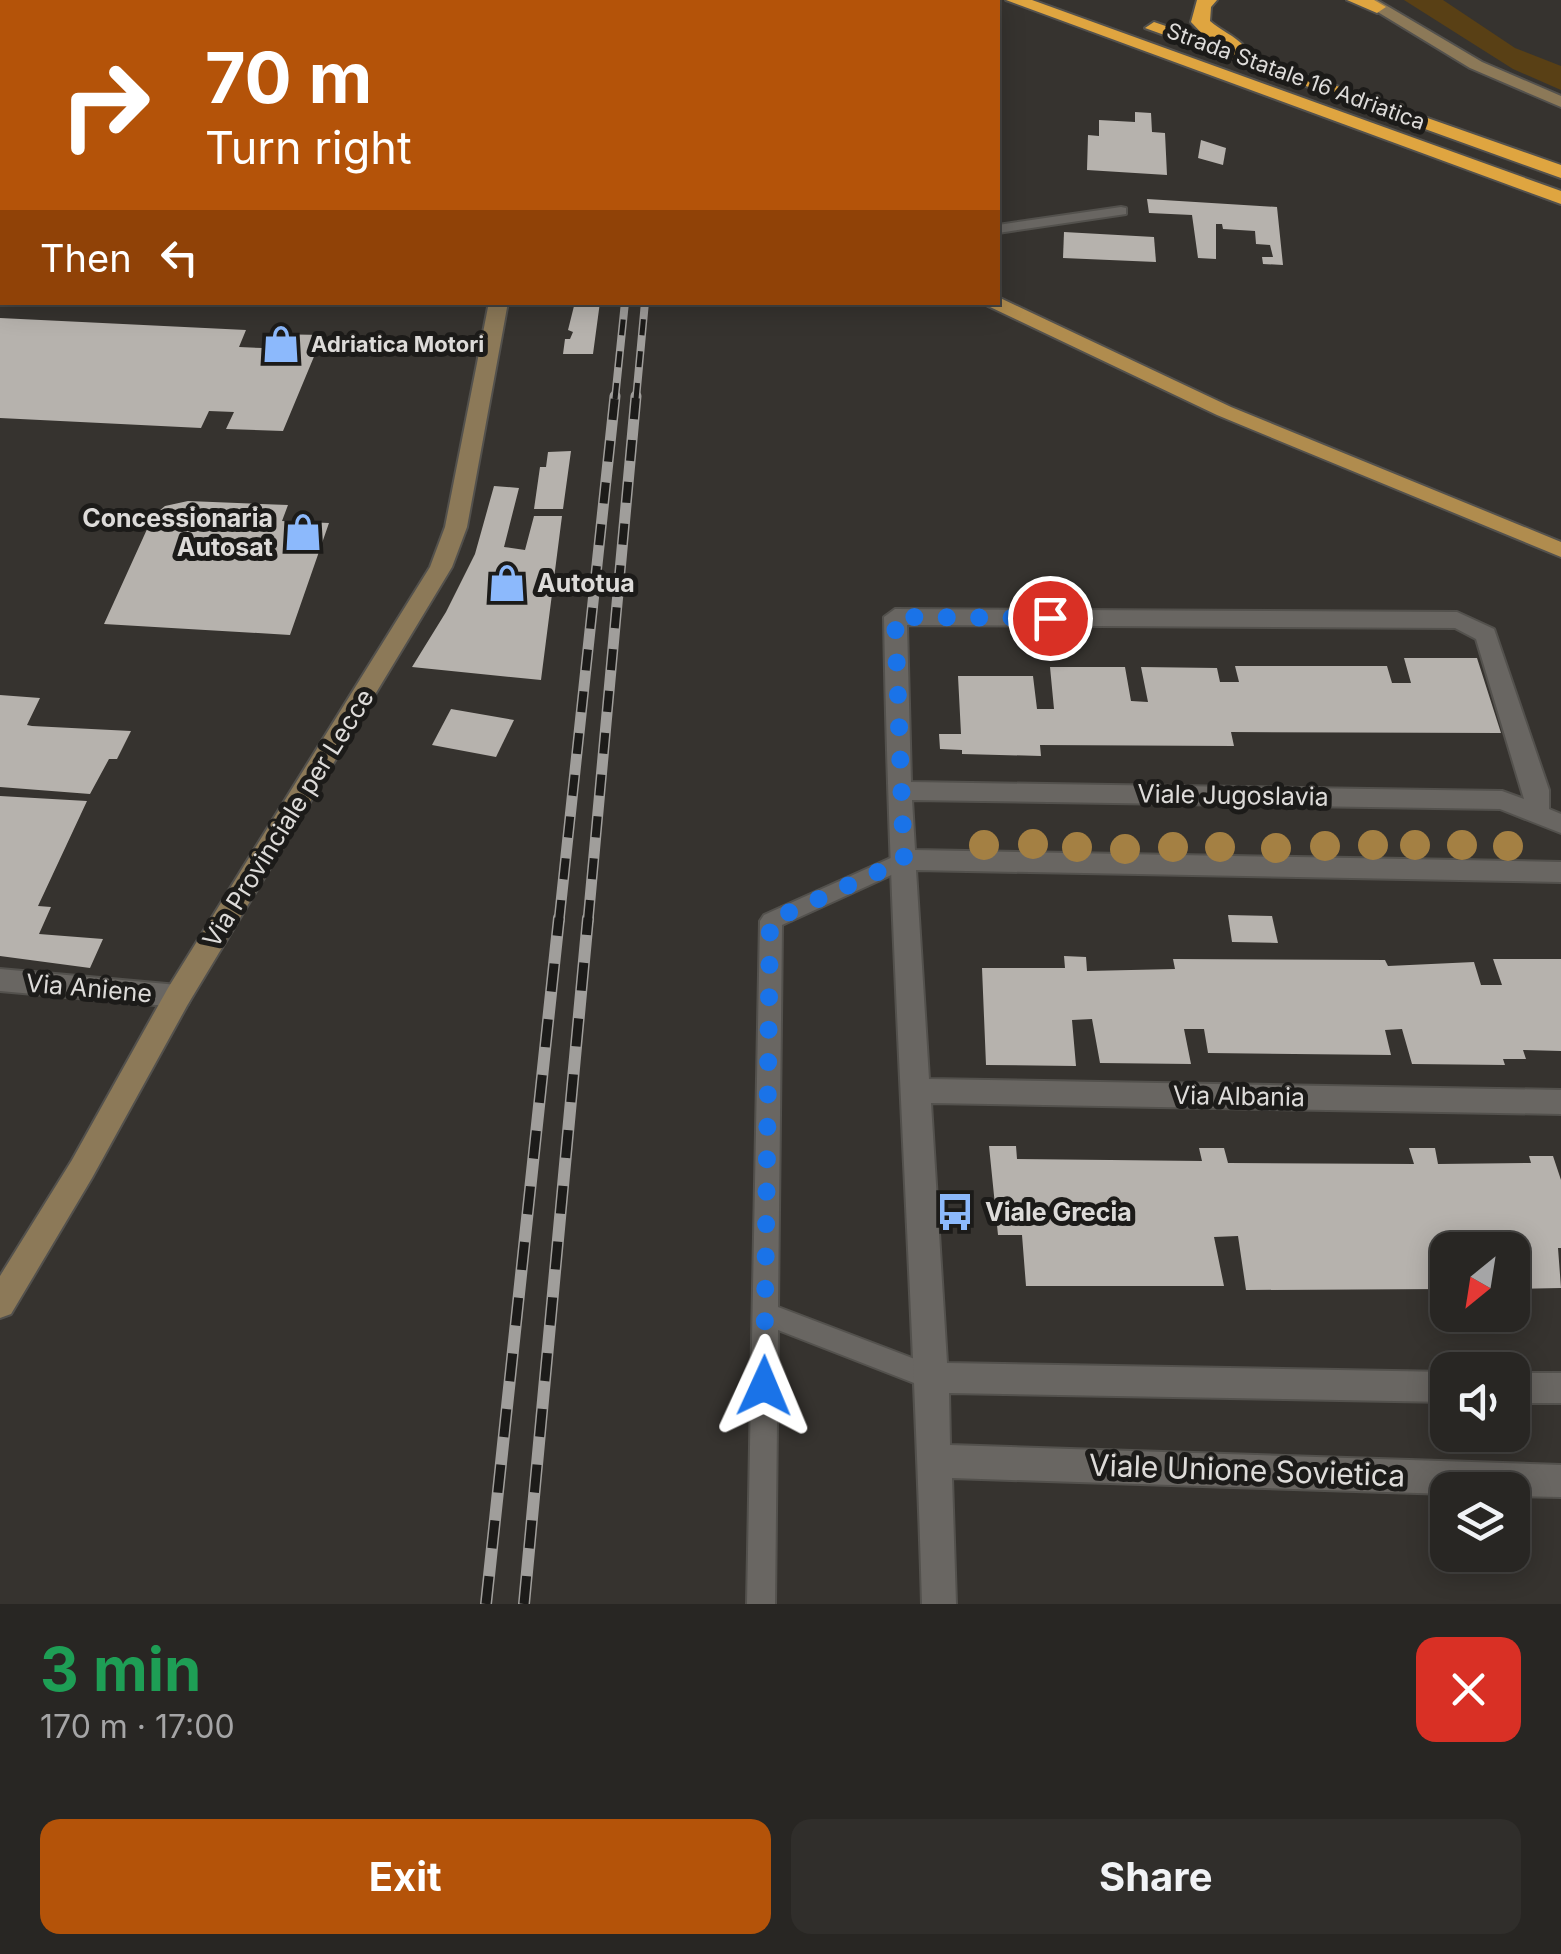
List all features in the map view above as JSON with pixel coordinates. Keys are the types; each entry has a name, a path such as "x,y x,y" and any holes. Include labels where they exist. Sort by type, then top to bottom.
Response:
{"highway":[{"name":"Strada Statale 16 Adriatica","path":"1014,0 1561,198"},
{"name":"Strada Statale 16 Adriatica","path":"1073,0 1561,172"},
{"path":"1208,0 1202,5 1200,22 1218,39 1356,100"},
{"path":"1356,0 1371,4"}],"main road":[{"path":"1371,4 1476,65 1561,102"},
{"path":"1000,296 1094,351"},
{"path":"1000,304 1314,450 1561,550"},
{"name":"Via Provinciale per Lecce","path":"0,1304 82,1169 178,996 440,567 456,527 498,305"}],"street":[{"path":"939,1604 932,1378 900,791 895,617 1456,620 1486,635 1537,790 1536,813"},
{"name":"Viale Jugoslavia","path":"900,791 1502,800 1561,824"},
{"path":"904,860 1561,872"},
{"name":"Via Aniene","path":"0,980 178,996"},
{"name":"Via Albania","path":"916,1092 1561,1102"},
{"path":"932,1378 1430,1386"},
{"path":"1530,1388 1561,1388"},
{"name":"Viale Unione Sovietica","path":"932,1461 1561,1481"}],"lane":[{"path":"1000,228 1121,211"},
{"path":"761,1604 770,921 904,860"},
{"path":"765,1314 932,1378"}],"shaded area":[{"path":"1404,0 1443,0 1515,48 1561,66 1561,90 1513,69"}],"building":[{"path":"1135,112 1151,113 1152,132 1165,133 1167,175 1087,170 1088,135 1099,136 1099,120 1135,122"},
{"path":"1201,140 1226,148 1223,165 1198,158"},
{"path":"1147,199 1277,207 1283,265 1263,264 1262,257 1273,257 1270,245 1256,244 1255,231 1223,229 1222,224 1216,224 1216,259 1198,258 1192,215 1149,213"},
{"path":"1064,232 1154,237 1156,262 1063,258"},
{"path":"574,305 600,305 593,354 563,354 565,339 570,339 573,332 568,330"},
{"path":"0,318 246,330 239,347 263,348 270,334 323,335 283,431 226,429 234,412 209,411 201,428 0,418"},
{"path":"571,451 563,509 534,509 540,467 546,467 548,452"},
{"name":"Autotua","path":"494,486 519,488 504,547 525,550 534,516 562,516 541,680 412,667 475,554"},
{"path":"188,501 288,505 282,521 329,523 290,635 104,624 153,516 165,506"},
{"path":"1404,658 1477,658 1501,733 1231,732 1234,746 1040,745 1041,756 962,754 962,750 940,749 939,734 961,734 958,676 1033,676 1037,709 1054,709 1050,667 1125,667 1131,701 1148,702 1141,667 1217,668 1220,682 1239,682 1235,666 1387,666 1392,683 1411,683"},
{"path":"0,695 40,698 27,725 131,731 117,759 109,759 90,794 0,787"},
{"path":"451,709 514,720 496,757 432,745"},
{"path":"0,796 87,801 38,906 51,907 39,934 103,939 90,968 0,956"},
{"path":"1228,915 1272,916 1278,943 1232,942"},
{"path":"1064,956 1086,957 1087,971 1175,969 1173,959 1385,960 1388,966 1474,962 1481,985 1502,985 1493,959 1561,959 1561,1051 1523,1050 1526,1059 1503,1059 1505,1065 1412,1064 1402,1029 1385,1030 1391,1055 1208,1053 1204,1029 1184,1029 1191,1064 1100,1063 1092,1019 1072,1020 1076,1066 986,1065 982,968 1065,968"},
{"path":"989,1146 1016,1146 1017,1159 1202,1161 1199,1148 1224,1148 1228,1163 1414,1164 1409,1148 1435,1148 1438,1164 1531,1163 1529,1156 1553,1156 1561,1180 1561,1288 1530,1289 1530,1232 1430,1232 1430,1289 1246,1290 1238,1236 1214,1237 1224,1286 1026,1286 1022,1235 998,1235"}],"waterway":[{"path":"783,0 927,0"}],"railway":[{"path":"615,399 625,305"},
{"path":"636,399 645,305"},
{"path":"559,921 615,396"},
{"path":"588,921 636,396"},
{"path":"486,1604 559,918"},
{"path":"524,1604 588,918"}],"place":[{"name":"Adriatica Motori","path":"281,344"},
{"name":"Concessionaria Autosat","path":"303,532"},
{"name":"Autotua","path":"507,583"},
{"name":"Viale Grecia","path":"955,1212"}],"route":[{"path":"764,1386 770,921 904,860 895,617 1050,618"}]}
